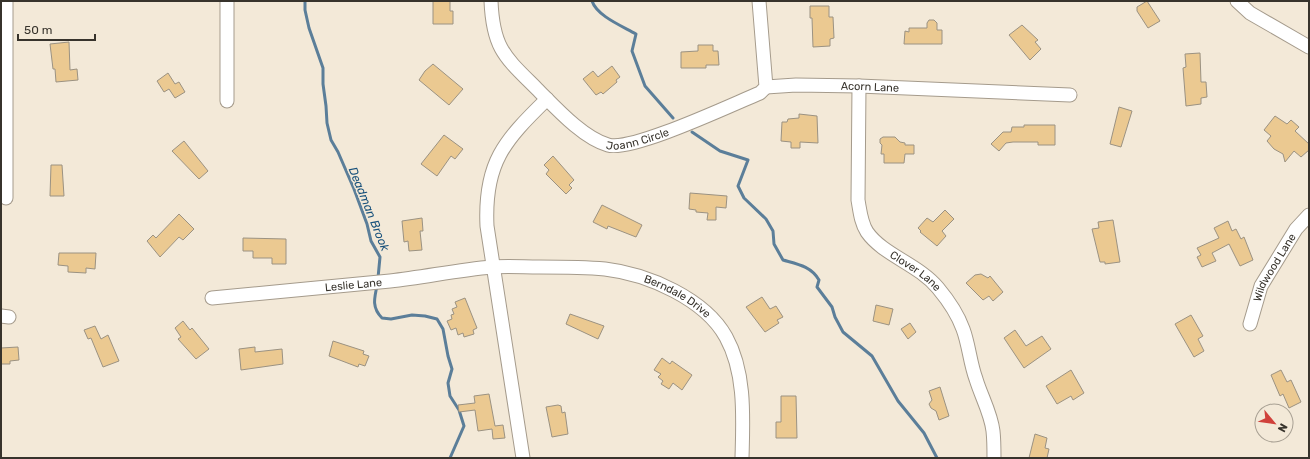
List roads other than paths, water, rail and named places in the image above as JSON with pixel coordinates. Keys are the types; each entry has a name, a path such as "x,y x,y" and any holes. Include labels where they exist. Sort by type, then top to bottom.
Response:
{"street":[{"path":"6,1 6,198"},
{"path":"227,1 227,100"},
{"name":"Joann Circle","path":"491,1 494,30 497,42 504,54 547,99 591,138 610,146 623,145 658,135 760,93 766,87"},
{"path":"759,1 766,87"},
{"path":"1237,1 1262,21 1309,47"},
{"name":"Acorn Lane","path":"766,87 796,85 859,86 1070,95"},
{"name":"Clover Lane","path":"859,86 858,200 860,216 867,232 879,244 920,270 928,277 954,311 963,329 976,380 993,430 994,458"},
{"path":"523,458 487,226 486,202 488,184 493,166 502,148 514,133 547,99"},
{"name":"Wildwood Lane","path":"1250,324 1261,286 1296,229 1309,216"},
{"name":"Leslie Lane","path":"212,298 369,283 494,267"},
{"name":"Berndale Drive","path":"494,267 576,267 614,271 651,281 672,290 704,311 726,337 733,354 742,399 742,458"}],"waterway":[{"name":"Deadman Brook","path":"305,1 305,10 309,28 323,68 327,123 331,140 338,152 354,189 367,224 371,241 380,257 378,278"},
{"path":"592,1 604,16 636,34 632,51 645,86 673,118"},
{"path":"692,132 720,151 748,160 738,186 744,198 766,219 773,231 774,244 783,260 803,266 816,275 819,280 817,287 832,307 835,317 843,332 872,356 898,401 924,433 937,458"},
{"name":"Deadman Brook","path":"377,286 375,307 382,318 391,319 412,315 425,316 437,319 443,329 452,369 448,383 450,396 459,410 464,426 450,458"}]}
